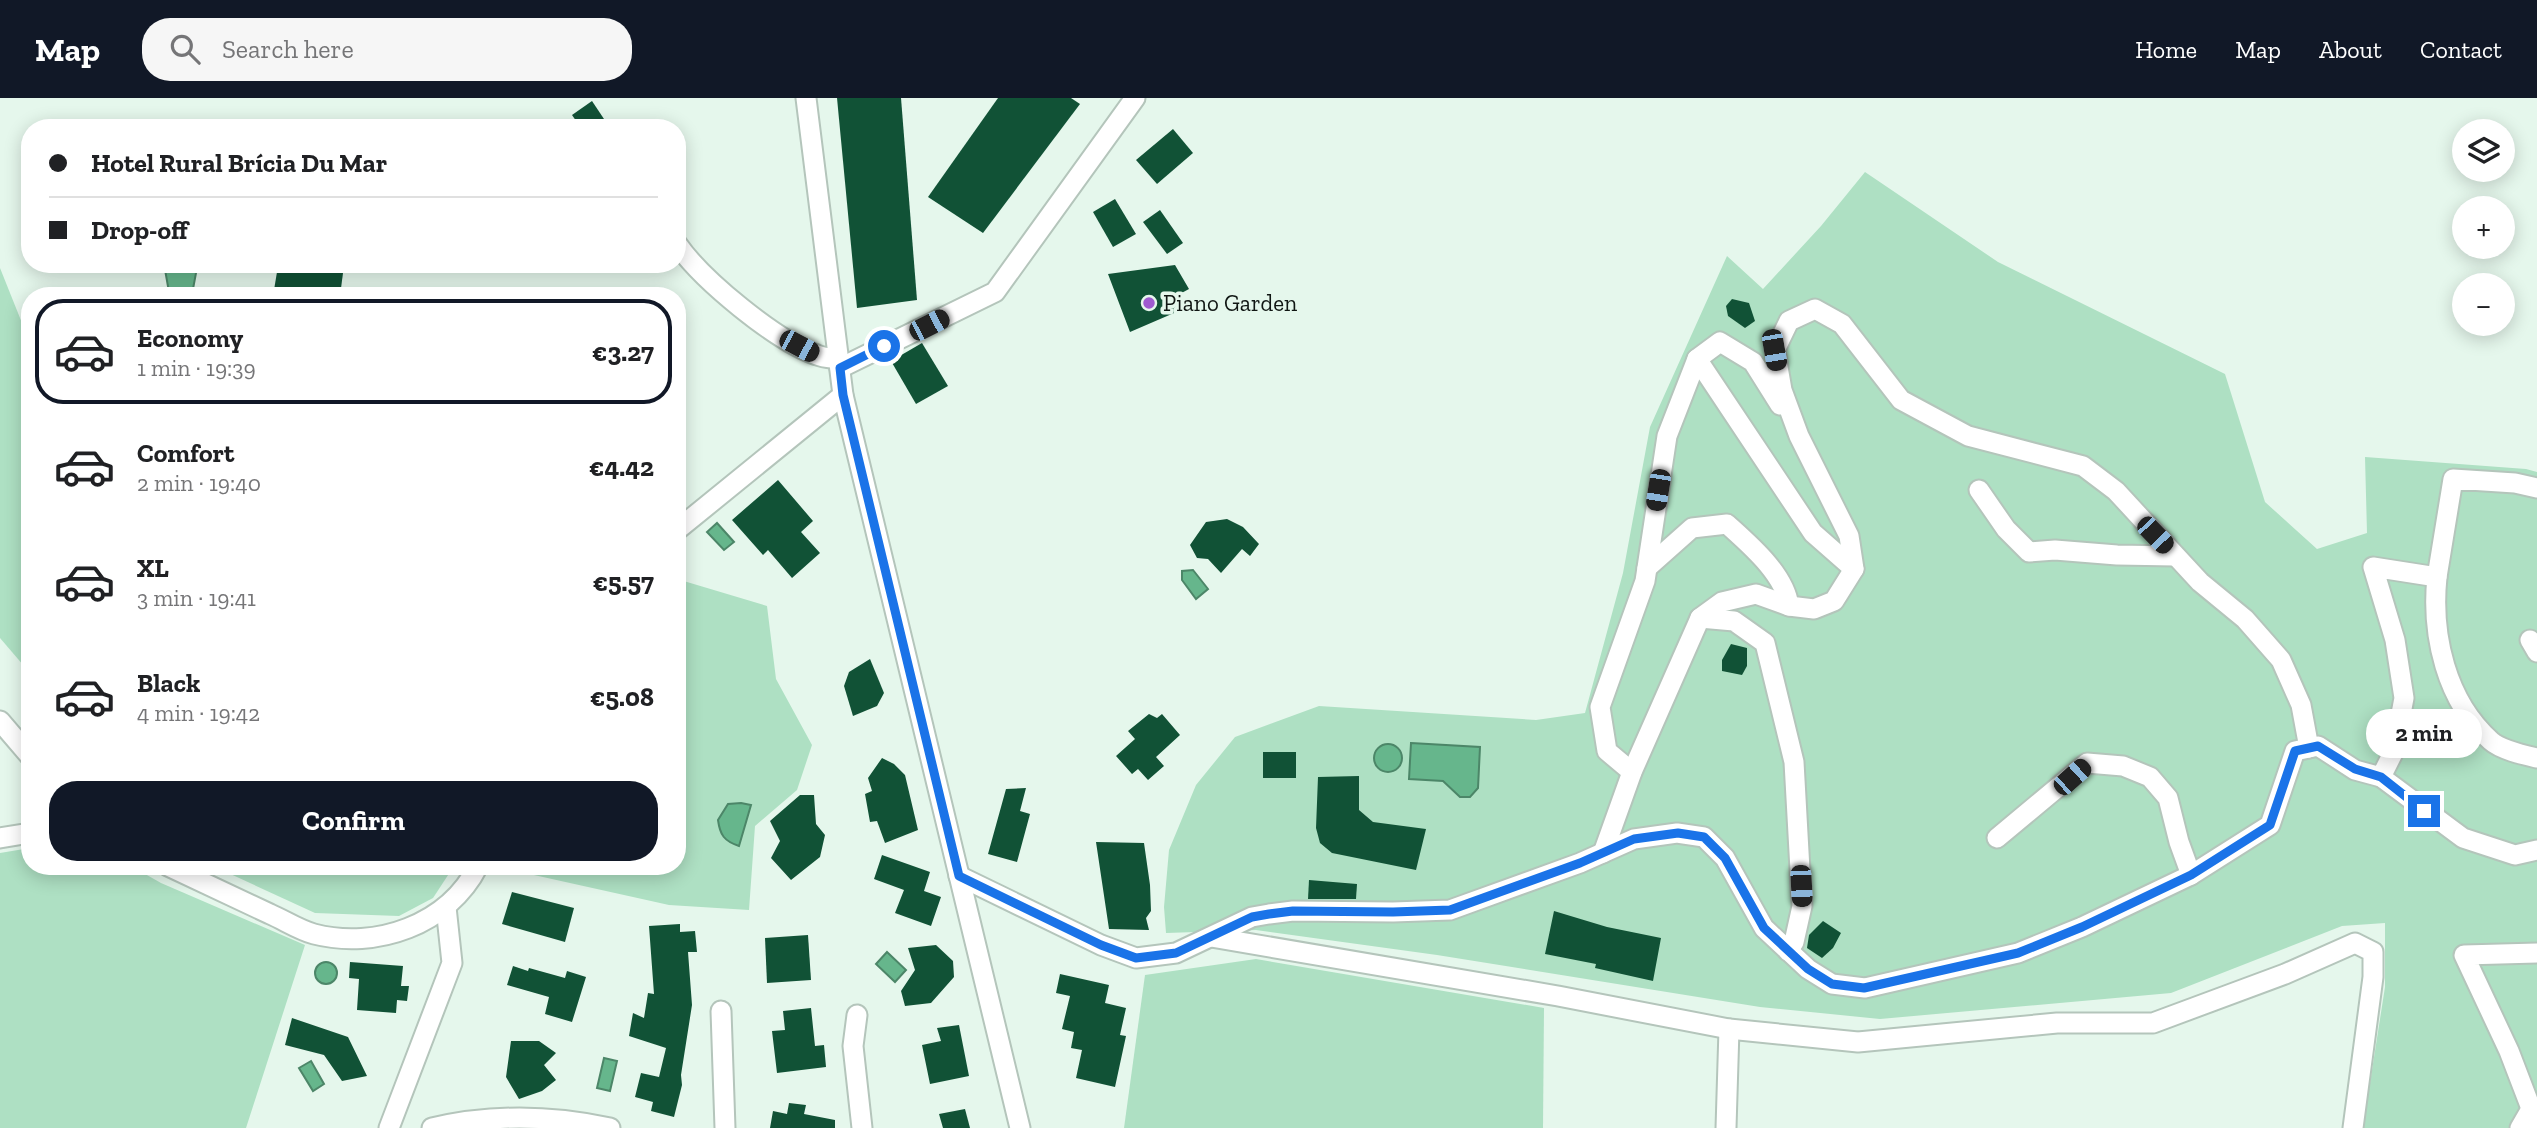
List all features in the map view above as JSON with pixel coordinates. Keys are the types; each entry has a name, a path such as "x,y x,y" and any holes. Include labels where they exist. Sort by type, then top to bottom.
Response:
{"street":[{"path":"806,98 843,395 1020,1128"},
{"path":"686,258 761,326 818,356 839,363 995,292 1135,98"},
{"path":"1799,436 1782,390 1774,350 1789,321 1815,309 1842,324 1901,400 1968,436 2083,466 2116,491 2200,582 2245,619 2281,660 2301,705 2309,748"},
{"path":"1603,853 1632,772 1700,618 1722,602 1756,594 1789,606 1814,609 1833,601 1854,569 1850,536 1799,436 1752,362 1720,342 1697,359 1667,436 1645,582 1600,707 1607,751 1632,772"},
{"path":"1697,359 1813,533 1854,569"},
{"path":"686,523 843,395"},
{"path":"2537,488 2515,483 2453,479 2435,596 2440,653 2458,703 2493,743 2537,758"},
{"path":"1979,490 2006,529 2029,552 2055,550 2175,556"},
{"path":"1647,568 1692,528 1727,524 1756,550 1787,592 1789,606"},
{"path":"2381,777 2394,751 2404,698 2395,640 2373,568 2437,577"},
{"path":"1700,618 1734,621 1765,643 1771,665 1794,762 1801,906 1794,942 1788,951"},
{"path":"0,721 21,746"},
{"path":"959,876 1101,945 1136,958 1176,953 1252,917 1293,911 1450,910 1543,877 1634,839 1678,833 1704,837 1725,858 1764,928 1808,969 1832,984 1864,988 2018,953 2082,927 2191,875 2270,825 2295,751 2318,746 2355,769 2381,777 2463,838 2515,855 2537,850"},
{"path":"1997,838 2087,763 2123,766 2150,777 2168,798 2191,875"},
{"path":"0,838 21,834"},
{"path":"187,875 313,934 364,939 411,928 446,907 474,875"},
{"path":"389,1128 452,963 446,907"},
{"path":"1211,937 1545,994 1729,1029 1858,1042 2057,1023 2152,1023 2285,974 2355,943 2373,952 2373,977 2353,1128"},
{"path":"2520,1128 2534,1116 2509,1051 2464,955 2537,953"},
{"path":"721,1011 725,1128"},
{"path":"857,1015 853,1046 862,1128"},
{"path":"1726,1128 1729,1029"},
{"path":"432,1128 480,1118 532,1116 610,1128"}],"shaded area":[{"path":"1865,172 1998,262 2225,374 2265,502 2317,549 2367,533 2365,457 2537,472 2537,1128 2363,1128 2385,987 2385,923 2342,926 2171,993 1880,1019 1760,1007 1437,955 1256,930 1166,933 1164,907 1169,850 1196,785 1235,737 1319,706 1536,720 1585,713 1623,573 1650,427 1727,256 1763,289 1821,226"},
{"path":"0,268 21,320 21,662 0,638"},
{"path":"166,273 196,273 193,287 168,287"},
{"path":"717,523 734,542 724,550 707,532"},
{"path":"1193,570 1208,589 1196,599 1182,580 1182,571"},
{"path":"686,582 767,606 776,679 812,745 797,790 755,826 749,910 669,905 534,875 686,875"},
{"path":"1411,743 1480,747 1478,788 1470,797 1460,797 1443,781 1409,779"},
{"path":"1388,744 1398,748 1402,758 1398,768 1388,772 1378,768 1374,758 1378,748"},
{"path":"728,804 751,805 739,846 724,837 718,820"},
{"path":"21,850 21,875 147,875 305,945 246,1128 0,1128 0,853"},
{"path":"233,875 448,875 433,898 399,916 315,913"},
{"path":"887,952 906,970 895,982 876,964"},
{"path":"1256,959 1544,1008 1543,1128 1124,1128 1145,975"},
{"path":"326,962 334,965 337,973 334,981 326,984 318,981 315,973 318,965"},
{"path":"604,1058 617,1061 610,1091 597,1088"},
{"path":"311,1061 324,1084 313,1091 299,1068"}],"building":[{"path":"837,98 901,98 917,300 857,308"},
{"path":"998,98 1071,98 1080,104 983,233 928,197"},
{"path":"592,101 604,119 575,119 572,115"},
{"path":"1173,129 1193,153 1157,184 1136,160"},
{"path":"1115,199 1136,234 1113,247 1093,212"},
{"path":"1160,210 1183,243 1167,254 1143,222"},
{"name":"Piano Garden","path":"1175,265 1189,289 1176,296 1181,310 1130,332 1108,274"},
{"path":"277,273 343,273 341,287 274,287"},
{"path":"1732,299 1749,303 1755,321 1745,328 1728,316 1726,306"},
{"path":"922,343 948,386 916,404 891,361"},
{"path":"778,480 813,521 801,532 820,553 792,578 768,550 763,555 732,520"},
{"path":"1227,519 1243,527 1259,544 1250,556 1242,549 1221,573 1208,559 1197,558 1190,545 1206,522"},
{"path":"1731,644 1747,648 1747,666 1742,675 1722,671 1722,660"},
{"path":"870,659 884,693 877,706 853,716 844,686 849,672"},
{"path":"1149,714 1157,718 1162,714 1180,735 1156,757 1164,766 1148,780 1138,769 1132,774 1116,756 1135,739 1128,731"},
{"path":"1263,752 1296,752 1296,778 1263,778"},
{"path":"882,758 894,764 905,775 918,830 885,843 877,821 870,822 865,794 872,791 868,778"},
{"path":"1359,776 1359,810 1373,822 1426,829 1416,870 1332,853 1320,843 1316,828 1318,777"},
{"path":"1026,788 1020,811 1030,814 1017,862 988,854 1006,789"},
{"path":"800,795 814,795 816,824 825,835 820,857 791,880 771,858 780,841 770,821"},
{"path":"1096,842 1144,843 1150,885 1151,911 1146,918 1149,930 1109,929"},
{"path":"882,855 930,872 924,891 941,897 931,926 895,913 904,890 874,879"},
{"path":"1309,880 1357,884 1356,899 1308,899"},
{"path":"512,892 574,908 565,942 502,924"},
{"path":"1554,911 1607,927 1661,938 1653,981 1595,968 1596,964 1545,954"},
{"path":"1823,921 1841,933 1833,948 1822,958 1807,948 1809,935"},
{"path":"680,924 680,932 695,931 697,952 688,952 692,1005 681,1075 682,1085 674,1117 651,1111 653,1102 635,1097 641,1073 659,1077 666,1048 629,1036 633,1013 644,1018 648,993 654,994 649,926"},
{"path":"808,935 811,980 767,983 765,938"},
{"path":"936,945 953,961 954,977 931,1003 905,1006 901,991 915,970 908,948"},
{"path":"350,962 403,966 401,986 409,986 407,1001 397,1000 396,1013 357,1010 359,979 349,978"},
{"path":"513,966 565,978 567,971 586,977 572,1022 545,1014 549,997 507,985"},
{"path":"1060,974 1109,985 1105,1003 1126,1008 1120,1035 1126,1036 1115,1087 1076,1078 1082,1050 1071,1048 1074,1032 1062,1029 1070,996 1056,993"},
{"path":"811,1008 815,1046 824,1045 826,1067 777,1073 772,1031 785,1030 783,1011"},
{"path":"292,1018 348,1037 367,1076 342,1081 324,1055 285,1045"},
{"path":"959,1025 969,1076 930,1084 922,1045 941,1041 937,1028"},
{"path":"511,1041 539,1041 556,1053 544,1065 556,1080 542,1091 519,1099 506,1077"},
{"path":"789,1103 806,1105 804,1114 835,1120 835,1128 770,1128 773,1111 787,1114"},
{"path":"965,1109 970,1128 943,1128 939,1114"}],"place":[{"name":"Piano Garden","path":"1149,303"}],"route":[{"path":"884,346 840,368 843,395 959,876 1101,945 1136,958 1176,953 1252,917 1269,914 1293,911 1450,910 1580,863 1634,839 1678,833 1704,837 1725,858 1764,928 1808,969 1832,984 1864,988 2018,953 2082,927 2191,875 2270,825 2295,751 2318,746 2355,769 2381,777 2424,811"}]}
